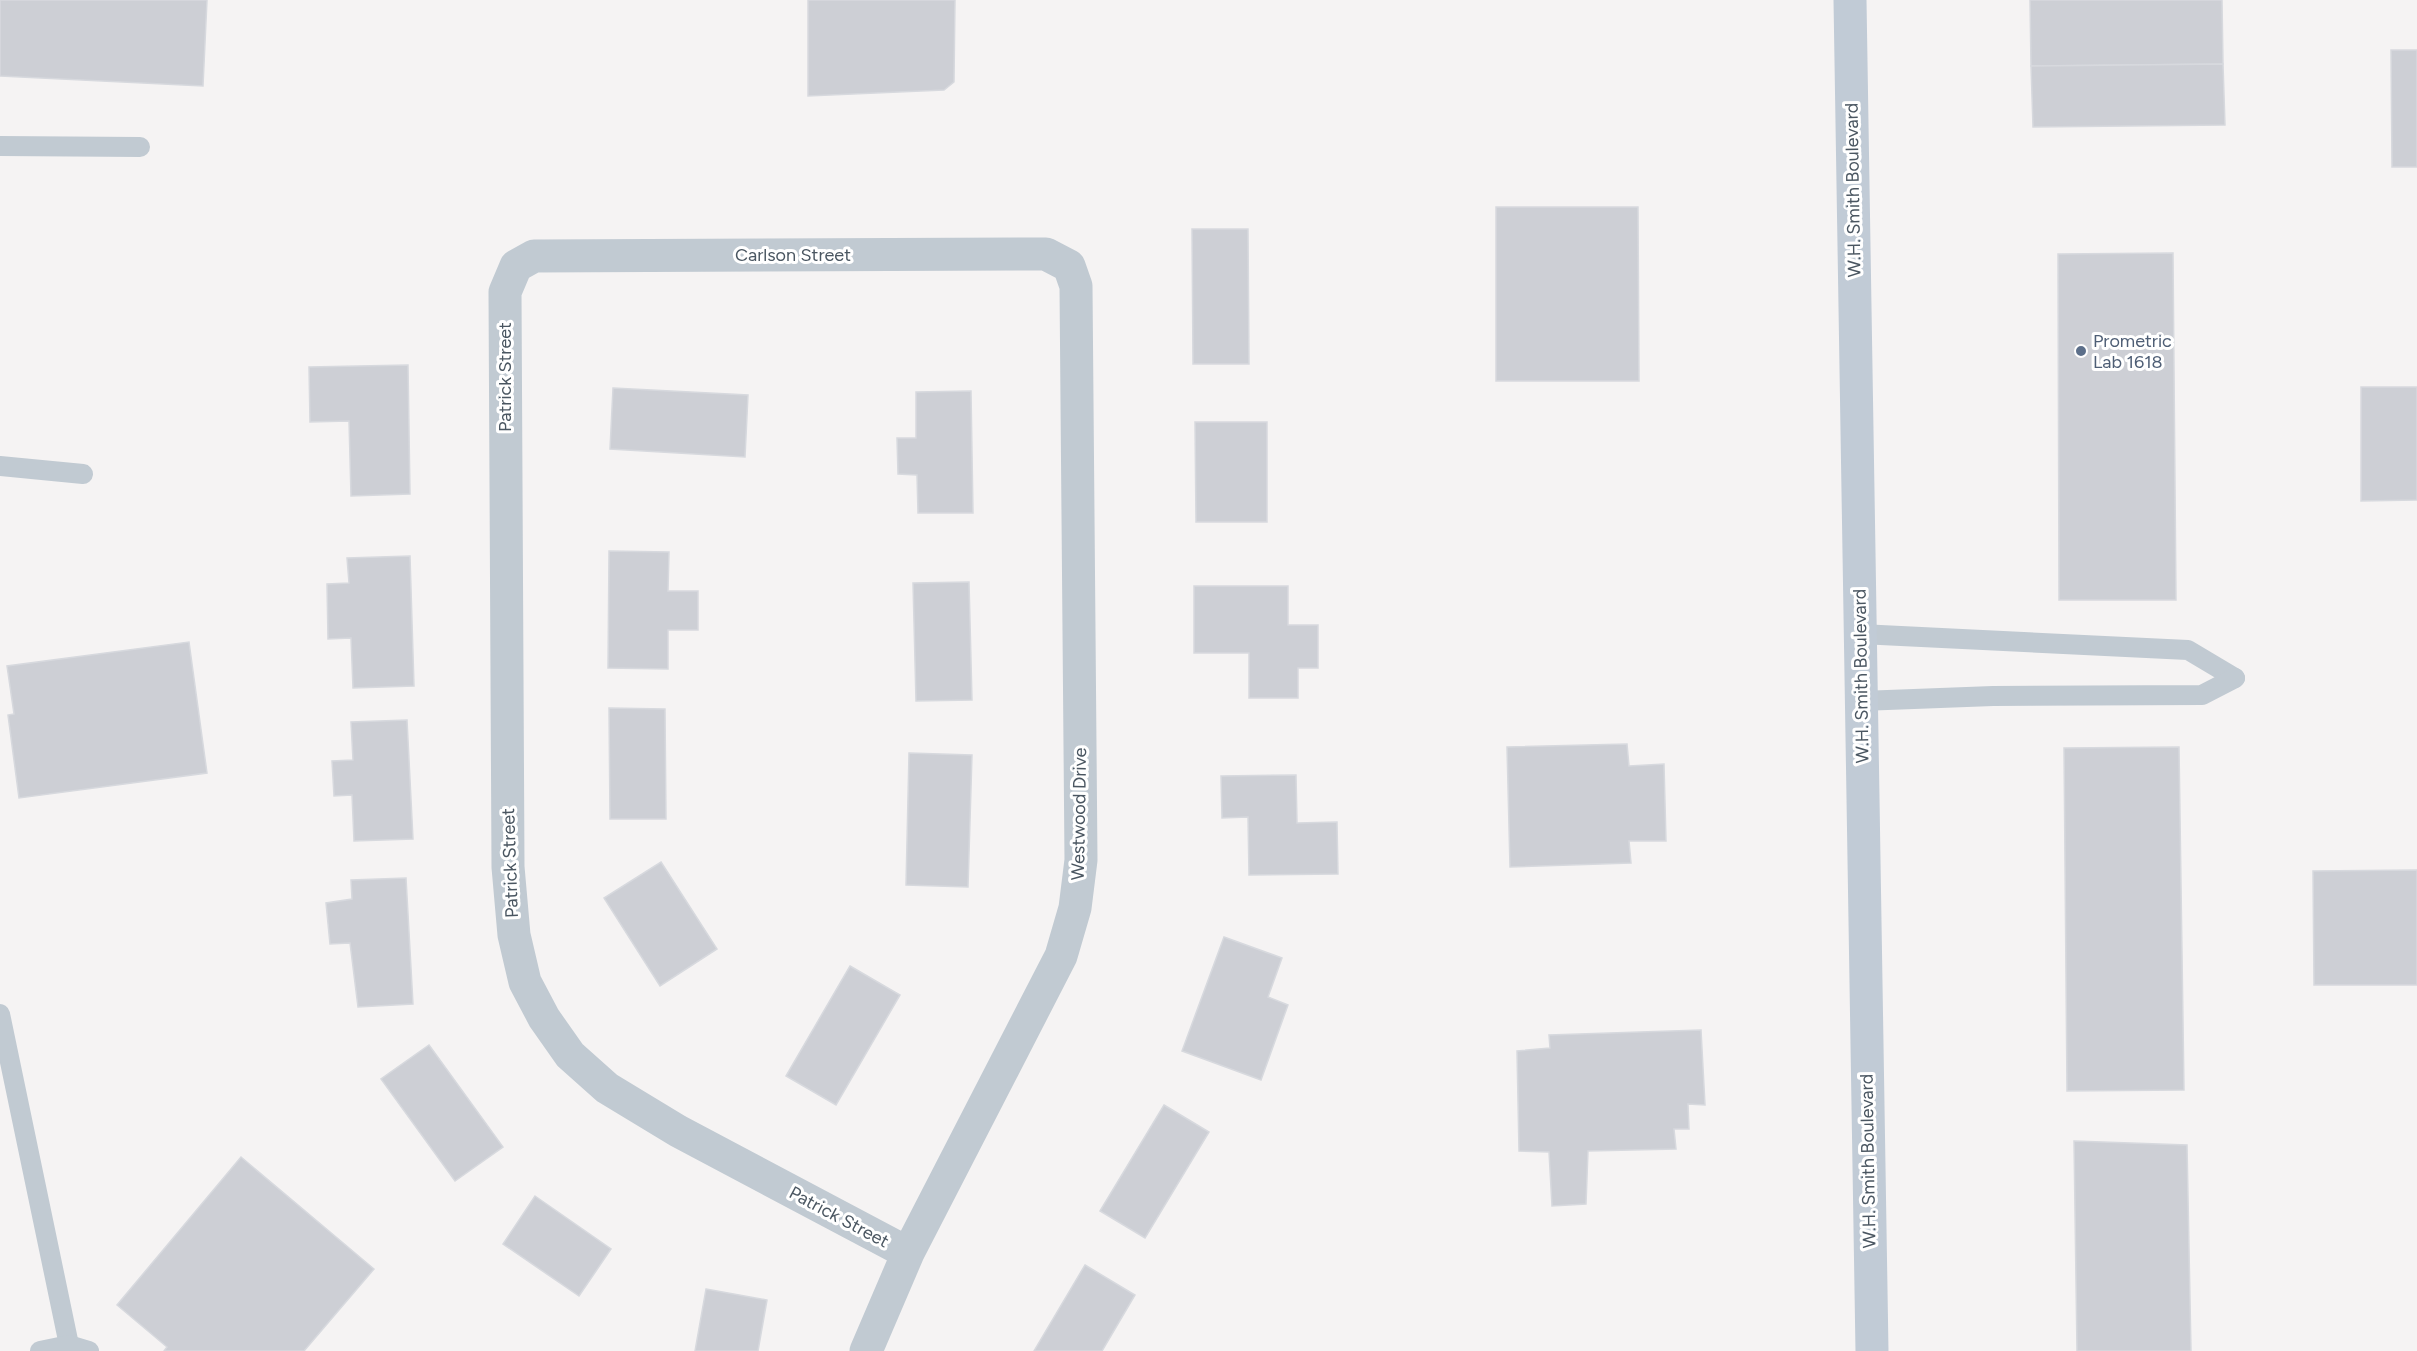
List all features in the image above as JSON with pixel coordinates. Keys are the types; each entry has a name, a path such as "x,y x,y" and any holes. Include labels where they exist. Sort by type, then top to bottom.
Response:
{"street":[{"name":"W.H. Smith Boulevard","path":"1850,0 1872,1351"},
{"name":"Carlson Street","path":"516,266 534,256 1046,254 1069,266"},
{"name":"Patrick Street","path":"516,266 505,292 508,867 514,935 525,982 544,1018 570,1055 607,1088 678,1131 908,1253"},
{"name":"Westwood Drive","path":"866,1351 908,1253 1061,956 1075,908 1081,860 1076,286 1069,266"}],"lane":[{"path":"0,147 140,147"},
{"path":"0,466 83,474"},
{"path":"1860,634 2188,650 2235,678 2202,695 1993,696 1861,701"},
{"path":"0,1014 69,1345"},
{"path":"40,1351 69,1345 89,1351"}],"building":[{"path":"0,0 207,0 203,86 0,76"},
{"path":"808,0 955,0 954,82 944,90 808,96"},
{"path":"2030,0 2222,0 2223,64 2031,66"},
{"path":"2391,50 2417,50 2417,167 2392,167"},
{"path":"2223,64 2225,125 2033,127 2031,66"},
{"path":"1496,207 1638,207 1639,381 1496,381"},
{"path":"1192,229 1248,229 1249,364 1193,364"},
{"path":"2173,253 2176,600 2059,600 2058,254"},
{"path":"408,365 410,494 351,496 349,421 310,422 309,367"},
{"path":"2361,387 2417,387 2417,500 2361,501"},
{"path":"613,388 748,395 745,457 610,449"},
{"path":"971,391 973,513 918,513 917,475 898,474 897,438 916,438 916,392"},
{"path":"1195,422 1267,422 1267,522 1196,522"},
{"path":"609,551 669,552 668,591 698,591 698,630 668,630 668,669 608,668"},
{"path":"410,556 414,686 353,688 351,638 328,639 327,584 349,583 347,558"},
{"path":"969,582 972,700 916,701 913,583"},
{"path":"1194,586 1288,586 1288,625 1318,625 1318,668 1298,668 1298,698 1249,698 1249,653 1194,653"},
{"path":"189,642 207,773 19,798 8,715 14,714 7,666"},
{"path":"609,708 665,709 666,819 610,819"},
{"path":"407,720 413,839 354,841 352,795 334,796 332,761 353,760 351,722"},
{"path":"1627,744 1629,766 1664,764 1666,841 1629,841 1631,863 1510,867 1507,747"},
{"path":"2179,747 2184,1090 2067,1091 2064,748"},
{"path":"909,753 972,755 968,887 906,885"},
{"path":"1296,775 1297,823 1337,822 1338,874 1249,875 1248,817 1222,818 1221,776"},
{"path":"661,862 717,949 660,986 604,898"},
{"path":"2417,870 2417,985 2314,985 2313,871"},
{"path":"406,878 413,1004 358,1007 350,943 330,944 326,903 352,899 351,880"},
{"path":"1224,937 1282,958 1268,997 1288,1005 1261,1080 1182,1051"},
{"path":"850,966 900,995 836,1105 786,1076"},
{"path":"1701,1030 1705,1105 1688,1104 1689,1129 1674,1129 1676,1149 1588,1151 1586,1204 1552,1206 1549,1152 1519,1151 1517,1051 1550,1048 1549,1035"},
{"path":"429,1045 503,1147 455,1181 381,1079"},
{"path":"1164,1105 1209,1132 1145,1238 1100,1211"},
{"path":"2074,1141 2187,1145 2191,1351 2077,1351"},
{"path":"241,1157 374,1269 304,1351 164,1351 167,1347 117,1305"},
{"path":"535,1196 611,1249 579,1296 503,1244"},
{"path":"1085,1265 1135,1295 1102,1351 1034,1351"},
{"path":"706,1289 767,1300 758,1351 695,1351"}],"place":[{"name":"Prometric Lab 1618","path":"2081,351"}]}
